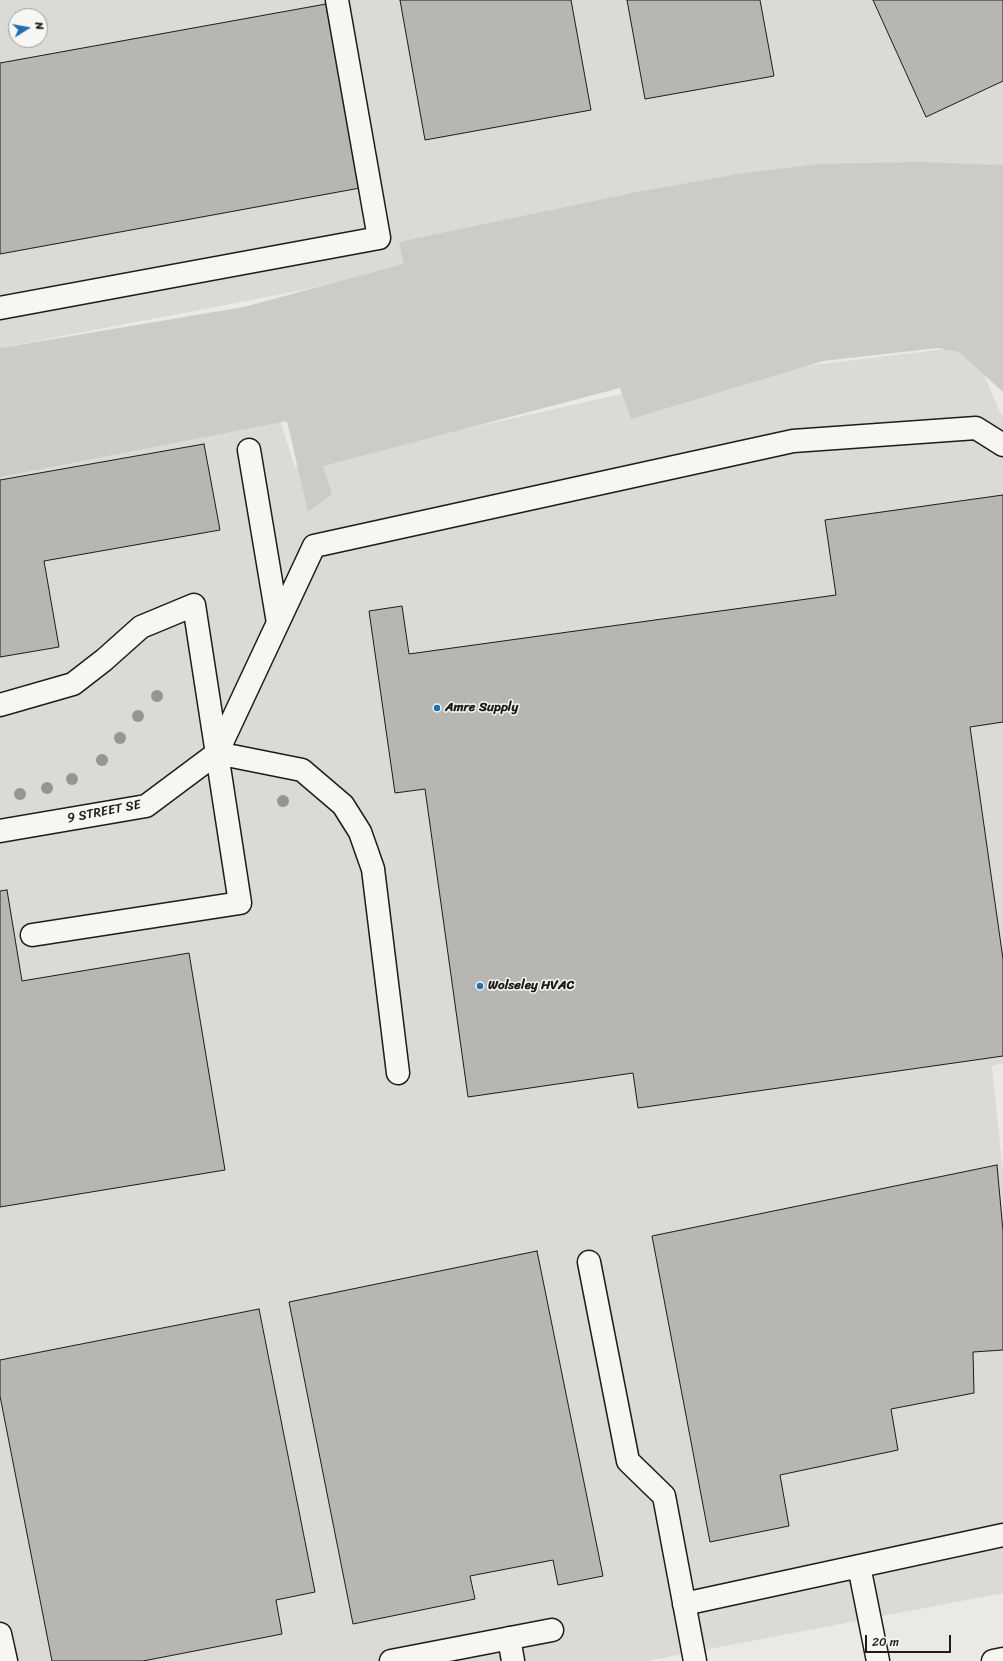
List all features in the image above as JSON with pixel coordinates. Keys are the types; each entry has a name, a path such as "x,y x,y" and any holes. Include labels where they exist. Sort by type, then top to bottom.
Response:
{"street":[{"path":"0,308 379,238 337,0"},
{"path":"217,753 314,546 793,441 976,428 1003,445"},
{"path":"249,450 278,623"},
{"path":"0,705 74,684 104,660 140,626 194,605 240,903 32,935"},
{"path":"217,753 302,770 344,805 360,832 373,869 398,1073"},
{"name":"9 STREET SE","path":"0,831 146,806 217,753"},
{"path":"589,1262 628,1461 664,1496 695,1661"},
{"path":"684,1604 1003,1535"},
{"path":"859,1566 878,1661"},
{"path":"391,1661 552,1630"},
{"path":"0,1634 6,1661"},
{"path":"509,1638 513,1661"},
{"path":"993,1661 1003,1659"}],"shaded area":[{"path":"0,0 1003,0 1003,185 773,187 298,291 0,348"},
{"path":"918,162 1003,165 1003,392 959,352 938,348 823,361 631,419 620,388 323,466 332,494 308,512 287,421 0,477 0,348 244,307 404,264 399,242 637,192 744,173 819,164"},
{"path":"971,346 1003,419 1003,1063 992,1066 1003,1173 1003,1593 646,1661 0,1661 0,473 280,420 295,467 680,381"}],"building":[{"path":"400,0 571,0 591,110 425,140"},
{"path":"627,0 760,0 774,76 645,99"},
{"path":"873,0 1003,0 1003,81 926,117"},
{"path":"326,4 360,188 0,254 0,63"},
{"path":"204,444 220,530 44,561 59,647 0,657 0,480"},
{"path":"1003,495 1003,722 970,727 1003,959 1003,1056 638,1108 633,1073 468,1097 425,789 395,793 369,611 402,606 409,654 836,595 825,520"},
{"path":"7,890 22,981 189,953 225,1170 0,1207 0,891"},
{"path":"997,1165 1003,1231 1003,1350 973,1352 974,1393 891,1409 898,1450 780,1475 789,1526 710,1542 652,1236"},
{"path":"537,1251 603,1576 558,1585 553,1560 470,1576 475,1599 353,1624 289,1302"},
{"path":"259,1309 315,1592 276,1600 282,1634 143,1661 52,1661 0,1396 0,1360"}],"place":[{"name":"Amre Supply","path":"437,708"},
{"name":"Wolseley HVAC","path":"480,986"}]}
